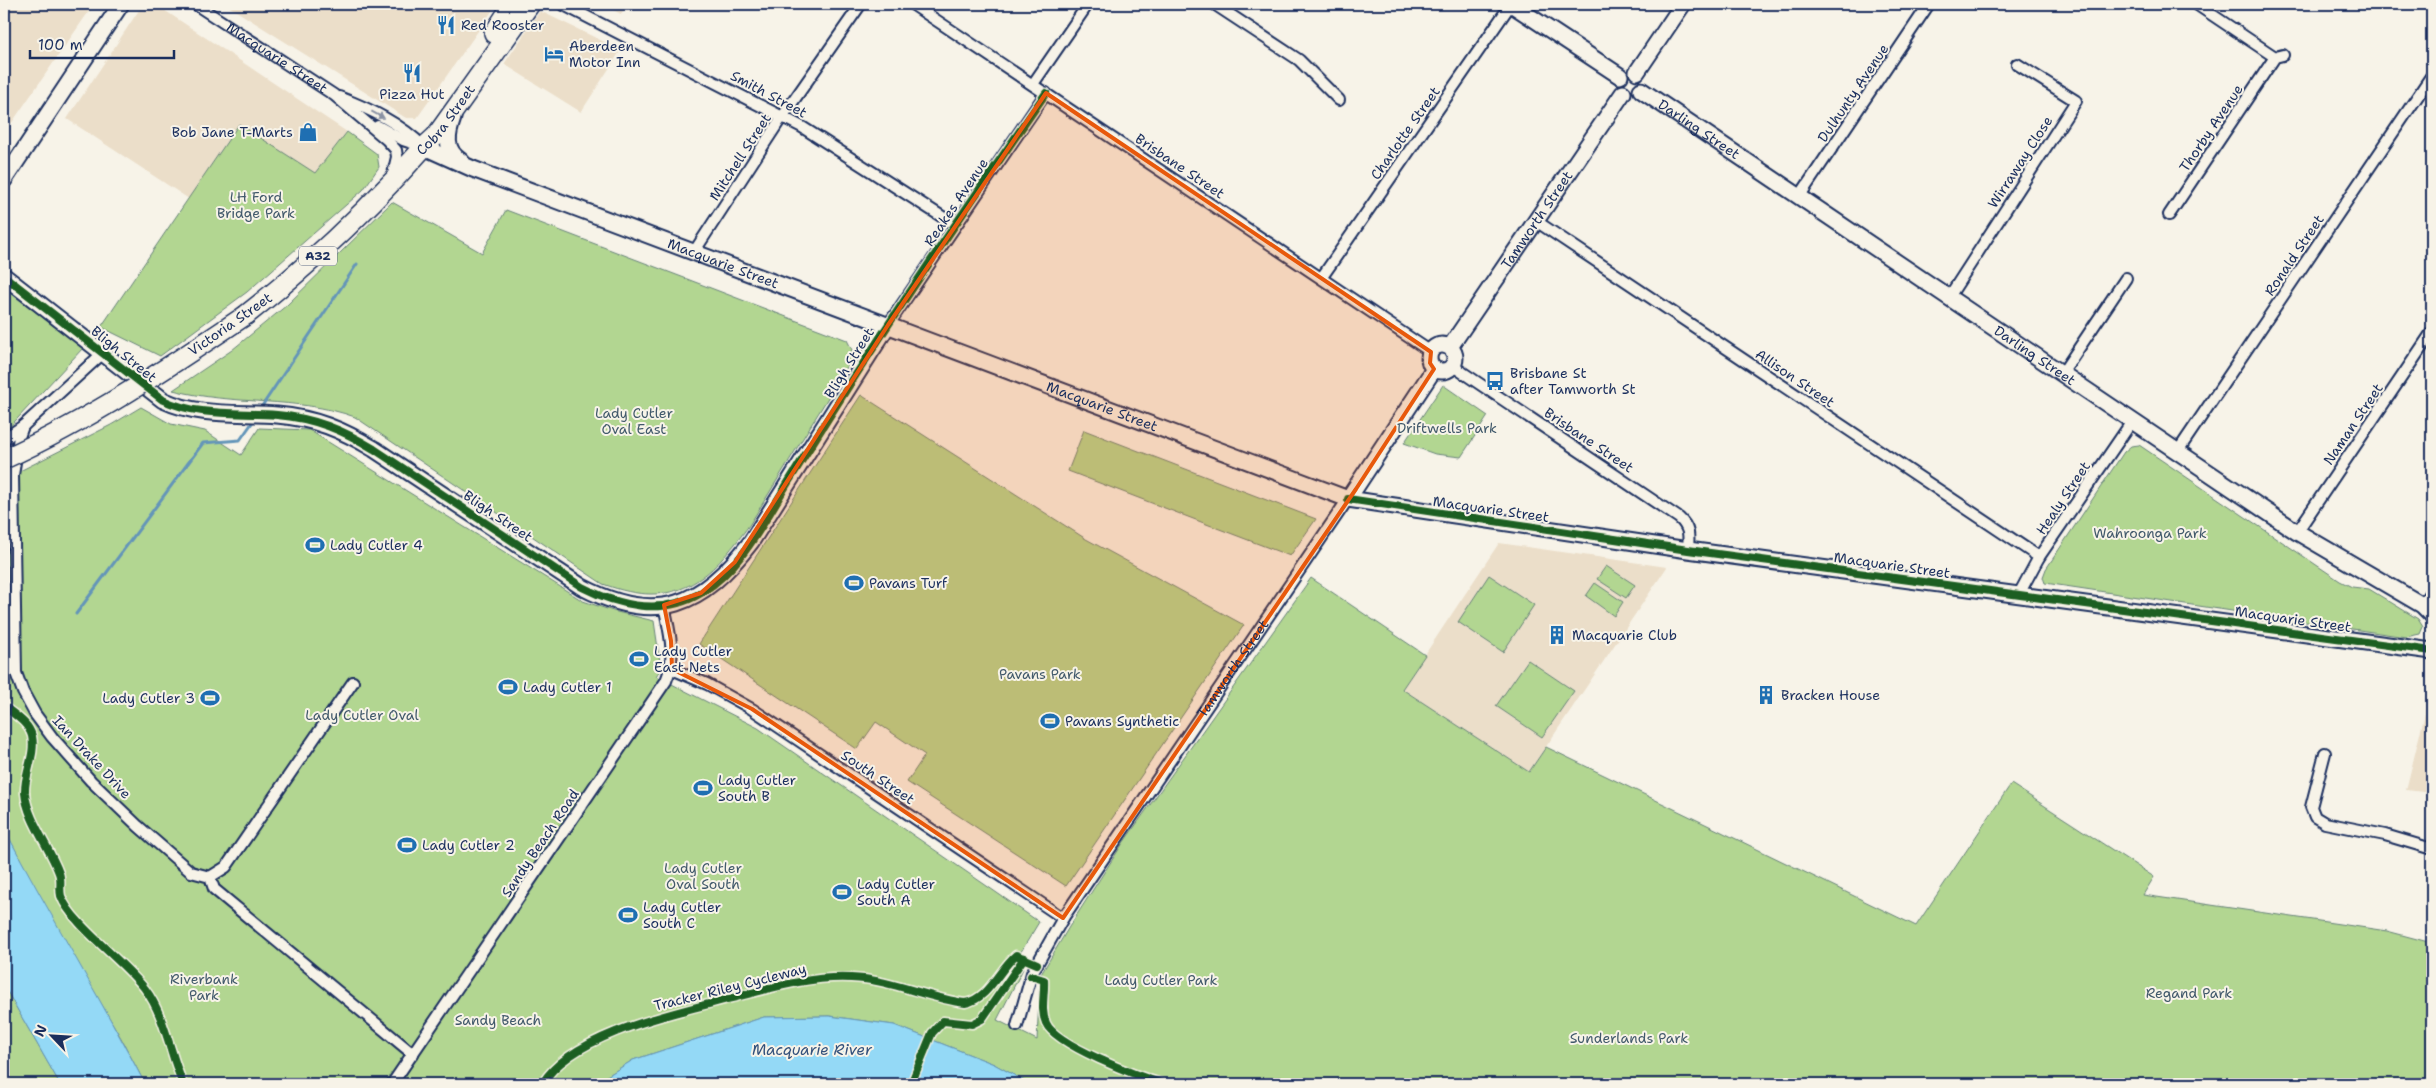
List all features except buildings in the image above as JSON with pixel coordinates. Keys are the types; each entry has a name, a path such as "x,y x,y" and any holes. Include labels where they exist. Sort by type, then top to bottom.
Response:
{"highway":[{"name":"Cobra Street","path":"424,147 428,132 513,4"},
{"name":"Cobra Street","path":"424,147 436,136 530,4"},
{"name":"Victoria Street","path":"4,458 52,435 126,393 246,315 314,259 384,191 424,147"}],"street":[{"path":"4,180 121,4"},
{"name":"Macquarie Street","path":"195,4 334,95 372,111 408,131 424,147"},
{"name":"Smith Street","path":"562,4 783,116 955,225"},
{"name":"Mitchell Street","path":"694,252 783,116 861,4"},
{"name":"Brisbane Street","path":"912,4 1322,277 1431,352"},
{"path":"1033,84 1088,4"},
{"path":"1214,4 1299,60 1339,100"},
{"path":"1511,4 1620,76"},
{"name":"Charlotte Street","path":"1322,277 1511,4"},
{"path":"1637,72 1683,4"},
{"name":"Dulhunty Avenue","path":"1800,196 1929,4"},
{"name":"Thorby Avenue","path":"2169,215 2279,56 2196,4"},
{"name":"Wirraway Close","path":"1949,297 2076,101 2017,64"},
{"path":"1630,70 1637,72 1643,82 1641,90 1635,95 1623,93 1619,87 1620,76 1630,70"},
{"name":"Ronald Street","path":"2178,451 2432,75"},
{"name":"Darling Street","path":"1641,90 2063,372 2298,532 2427,610"},
{"name":"Reakes Avenue","path":"888,325 1046,93"},
{"name":"Tamworth Street","path":"1450,347 1623,93"},
{"name":"Macquarie Street","path":"334,95 350,111 387,140 396,150 397,165 384,191"},
{"path":"459,104 448,135 449,148 456,157 473,169"},
{"name":"Macquarie Street","path":"350,111 403,140 424,147 473,169 1348,500 1688,550 2432,651"},
{"name":"Allison Street","path":"1536,221 2040,557"},
{"name":"Bligh Street","path":"4,276 142,386 176,406 205,413 298,418 340,429 374,449 582,587 616,602 634,606 664,605 684,601 701,593 718,580 735,562 751,542 888,325"},
{"path":"2063,372 2126,278"},
{"name":"Naman Street","path":"2298,532 2432,332"},
{"path":"1438,346 1450,347 1455,354 1453,366 1442,372 1434,369 1429,359 1431,352 1438,346"},
{"path":"4,439 23,426 103,353"},
{"name":"Brisbane Street","path":"1453,366 1679,518 1687,525 1690,533 1688,550"},
{"name":"Tamworth Street","path":"1017,1026 1032,973 1063,918 1348,500 1434,369"},
{"name":"Healy Street","path":"2019,594 2040,557 2134,420"},
{"name":"Ian Drake Drive","path":"23,426 16,452 13,475 16,673 23,692 52,737 91,780 138,826 191,872 210,878"},
{"path":"2427,610 2432,590"},
{"path":"664,605 671,640 672,669"},
{"name":"South Street","path":"672,669 707,684 752,709 1063,918"},
{"name":"Sandy Beach Road","path":"392,1084 659,692 672,669"},
{"path":"353,682 226,867 210,878 214,889 219,894 413,1054"},
{"path":"2325,753 2311,807 2315,817 2325,823 2385,835 2432,849"}],"highlighted area":[{"path":"1046,93 1431,352 1430,363 1434,369 1356,489 1063,918 752,709 672,669 671,641 664,605 701,593 735,562 888,325"}],"shaded area":[{"path":"4,4 94,4 4,134"},
{"path":"143,4 155,4 347,132 315,174 239,124 189,199 67,119"},
{"path":"225,4 497,4 417,118 406,118"},
{"path":"601,4 628,4 621,14"},
{"path":"540,11 621,50 581,112 504,64"},
{"name":"Macquarie Club","path":"1499,543 1667,567 1529,772 1402,689"},
{"path":"2432,685 2432,793 2406,790"}],"green space":[{"name":"LH Ford Bridge Park","path":"239,124 315,173 347,132 377,154 379,167 363,190 247,292 160,356 101,327"},
{"name":"Lady Cutler Oval East","path":"392,202 482,253 506,210 847,340 852,350 850,362 750,524 720,561 705,575 688,586 671,592 651,594 629,592 603,584 355,417 311,406 219,398 173,390 232,350 287,305"},
{"path":"4,288 83,348 4,433"},
{"name":"Driftwells Park","path":"1443,385 1488,416 1461,457 1435,454 1404,443"},
{"name":"Pavans Park","path":"861,395 1086,539 1244,625 1066,886 907,782 925,755 876,722 857,749 699,644"},
{"path":"141,407 171,424 205,431 241,455 259,428 309,430 583,601 654,621 661,669 656,676 758,728 1039,922 1019,955 1023,969 997,1020 1037,1040 1040,976 1069,927 1123,843 1311,578 1425,655 1402,689 1529,772 1546,747 1916,926 2011,784 2154,877 2143,895 2387,931 2432,943 2432,1084 1030,1084 994,1064 894,1025 829,1016 764,1017 633,1060 594,1084 145,1084 121,1038 40,898 4,828 4,479 111,425"},
{"path":"1084,430 1316,519 1290,556 1068,471"},
{"name":"Wahroonga Park","path":"2139,445 2340,581 2352,587 2369,589 2418,619 2423,627 2420,634 2406,637 2045,583 2043,577 2046,569 2124,452 2131,446"},
{"path":"1606,566 1635,585 1626,598 1597,579"},
{"path":"1489,575 1534,605 1503,652 1458,622"},
{"path":"1595,583 1623,602 1614,616 1586,596"},
{"path":"1528,660 1574,691 1542,737 1496,706"},
{"path":"4,986 60,1084 4,1084"}],"water":[{"path":"4,828 145,1084 60,1084 4,986"},
{"name":"Macquarie River","path":"829,1016 894,1025 994,1064 1030,1084 913,1084 904,1081 895,1084 594,1084 633,1060 764,1017"}],"waterway":[{"path":"262,406 357,264"},
{"path":"76,614 203,443 240,440 252,423"}],"marked path":[{"path":"1259,1084 1286,1080 1313,1084"}],"cycle path":[{"path":"4,276 163,400 191,409 219,413 277,415 303,419 328,426 374,449 582,587 611,599 641,606 672,604 701,593 716,583 741,557 895,315 1046,93"},
{"path":"1348,499 1688,550 2432,651"},
{"path":"4,706 24,723 32,736 33,743 25,793 34,823 59,873 61,896 76,919 125,967 152,999 158,1011 183,1084"},
{"name":"Tracker Riley Cycleway","path":"542,1084 556,1067 576,1052 626,1028 680,1011 773,987 819,979 865,979 965,1003 981,996 1016,955 1037,964"},
{"path":"911,1084 932,1033 943,1021 972,1024 982,1019 1024,958"},
{"path":"1031,976 1044,980 1043,1013 1046,1023 1053,1032 1065,1041 1099,1059 1164,1084"}],"place":[{"name":"Red Rooster","path":"446,25"},
{"name":"Aberdeen Motor Inn","path":"554,54"},
{"name":"Pizza Hut","path":"412,73"},
{"name":"Bob Jane T-Marts","path":"308,132"},
{"name":"Brisbane St after Tamworth St","path":"1495,381"},
{"name":"Lady Cutler 4","path":"315,545"},
{"name":"Pavans Turf","path":"854,583"},
{"name":"Macquarie Club","path":"1557,635"},
{"name":"Lady Cutler East Nets","path":"639,659"},
{"name":"Lady Cutler 1","path":"508,687"},
{"name":"Bracken House","path":"1766,695"},
{"name":"Lady Cutler 3","path":"210,698"},
{"name":"Pavans Synthetic","path":"1050,721"},
{"name":"Lady Cutler South B","path":"703,788"},
{"name":"Lady Cutler 2","path":"407,845"},
{"name":"Lady Cutler South A","path":"842,892"},
{"name":"Lady Cutler South C","path":"628,915"}],"park label":[{"name":"Lady Cutler Oval","path":"362,715"},
{"name":"Lady Cutler Oval South","path":"703,876"},
{"name":"Lady Cutler Park","path":"1161,980"},
{"name":"Riverbank Park","path":"204,988"},
{"name":"Regand Park","path":"2189,993"},
{"name":"Sandy Beach","path":"498,1020"},
{"name":"Sunderlands Park","path":"1629,1038"}]}
